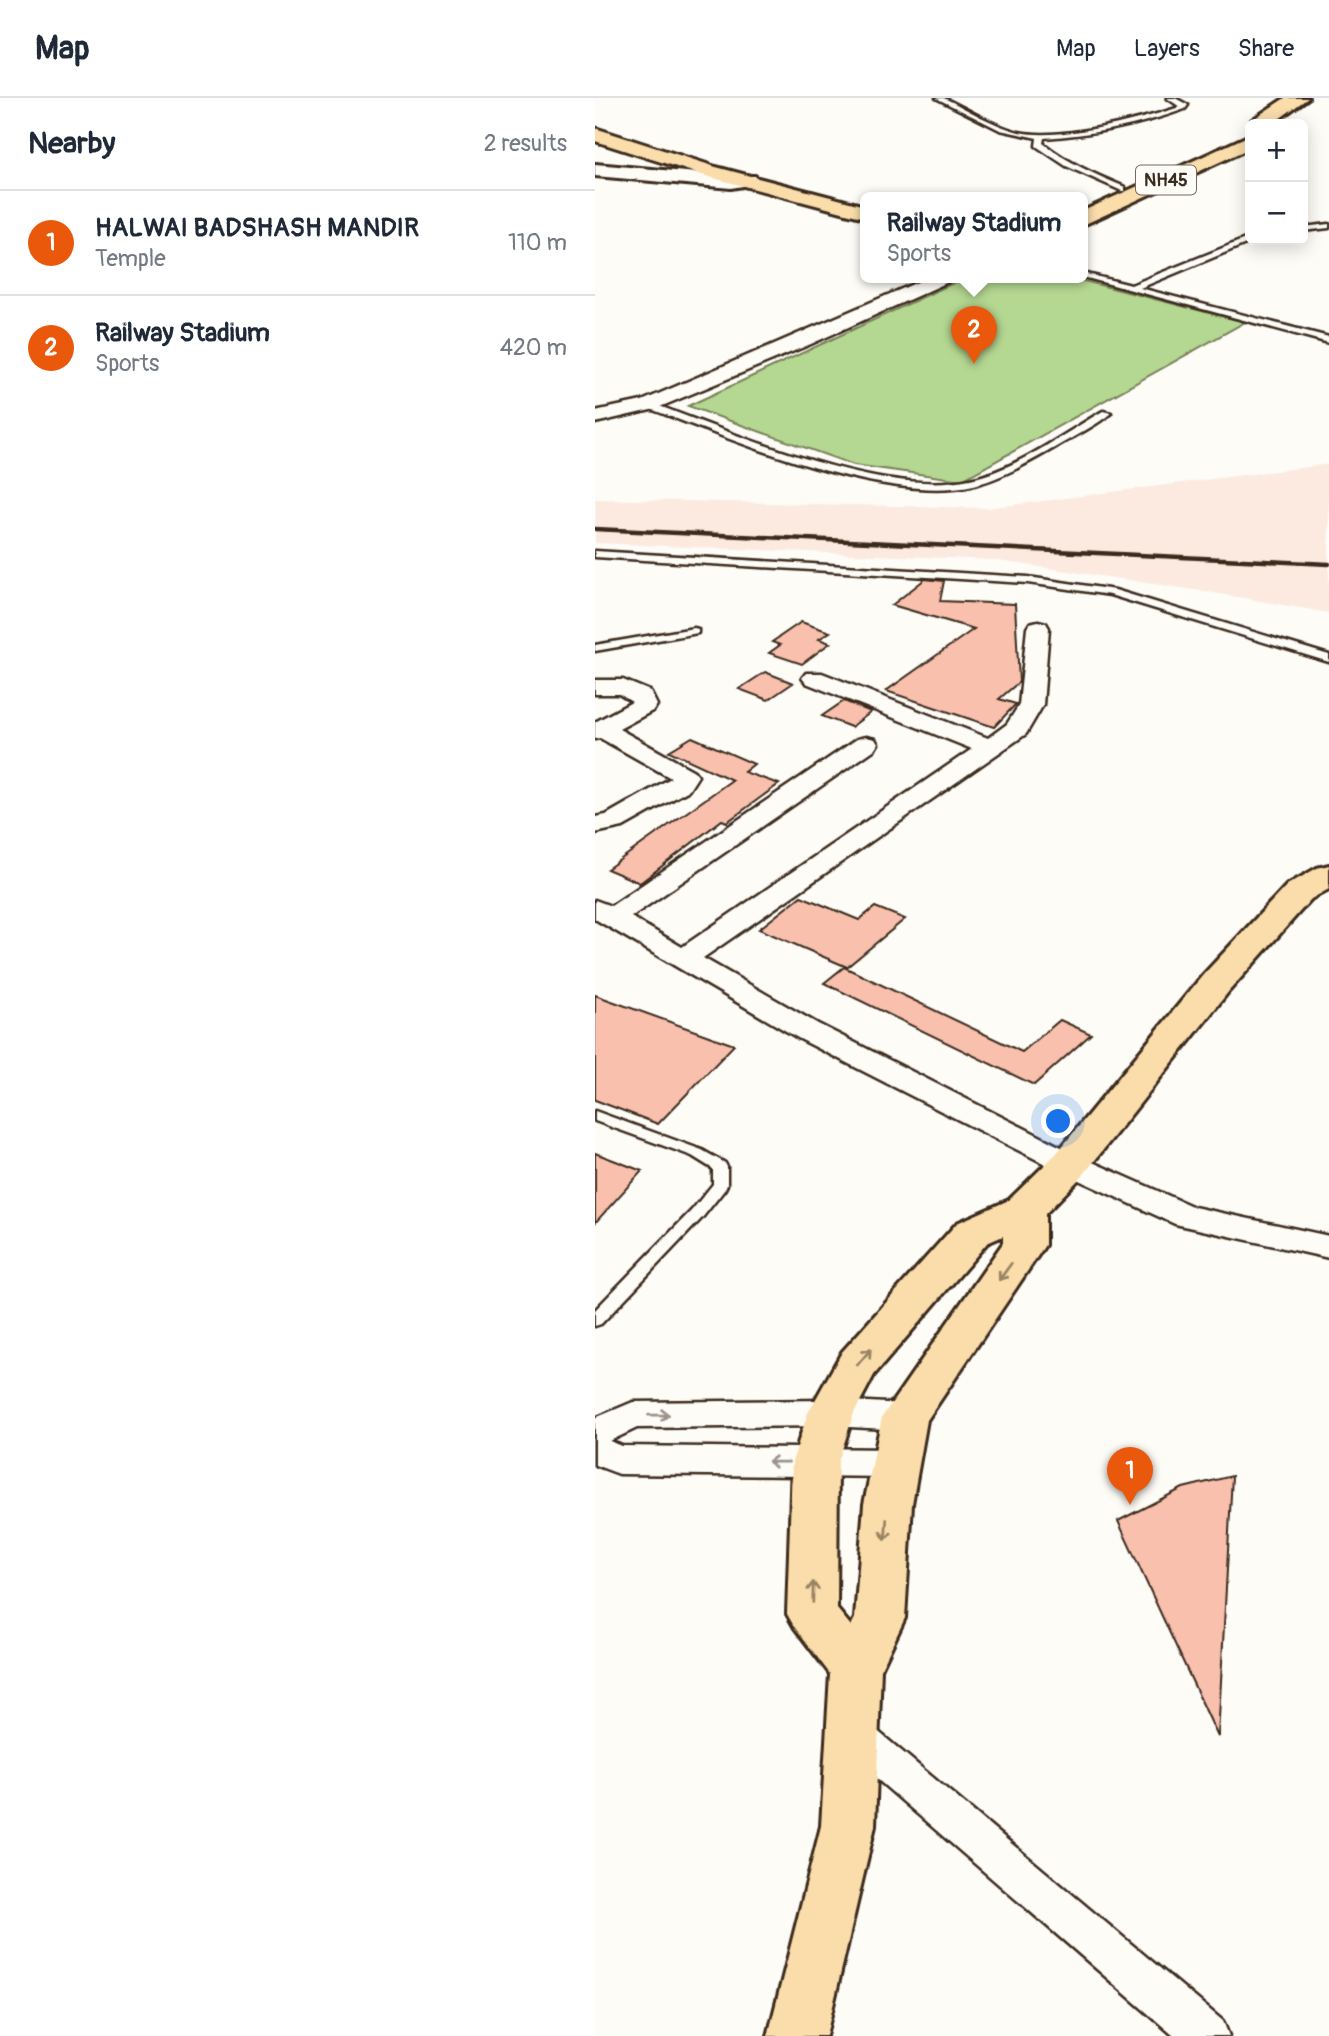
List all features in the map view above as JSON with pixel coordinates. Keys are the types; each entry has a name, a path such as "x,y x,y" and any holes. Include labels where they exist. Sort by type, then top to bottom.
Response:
{"main road":[{"path":"1267,119 1273,98"},
{"name":"NH45","path":"1271,119 1298,98"},
{"name":"NH45","path":"1278,119 1319,103"},
{"name":"NH45","path":"1088,204 1245,133"},
{"path":"595,134 860,220"},
{"name":"NH45","path":"1088,217 1245,143"},
{"path":"740,181 860,211"},
{"path":"856,1669 812,1614 815,1462 831,1413 858,1364 972,1233 1024,1210 1070,1164 1216,983 1299,892 1329,875"},
{"path":"797,2036 848,1826 856,1669 880,1618 888,1504 905,1417 1024,1245 1024,1210"}],"street":[{"path":"595,170 740,181"},
{"path":"615,411 626,403 907,283"},
{"path":"595,417 648,405 932,283"},
{"path":"683,958 1017,729 1031,705 1038,628"},
{"path":"814,678 990,747"},
{"path":"595,687 623,687 642,696 645,705 598,731"},
{"path":"595,825 614,821 681,785 685,776 598,731"},
{"path":"866,744 603,913 808,1031 1070,1164 1186,1216 1329,1247"},
{"path":"595,1433 633,1415 831,1413 905,1417"},
{"path":"595,1450 618,1460 895,1463"},
{"path":"854,1735 1207,2036"}],"lane":[{"path":"939,98 1009,131 1041,137 1062,135 1183,108 1184,104 1170,98"},
{"path":"1041,137 1038,145 1048,152 1069,165 1122,189"},
{"path":"1308,228 1329,226"},
{"path":"1132,288 1245,241"},
{"path":"1088,276 1329,340"},
{"path":"648,405 775,450 882,481 937,487 971,482 1000,472 1106,413"},
{"path":"595,554 1042,582 1111,592 1329,659"},
{"path":"595,648 694,631"},
{"path":"595,1116 697,1153 720,1167 720,1185 697,1214 595,1320"}],"shaded area":[{"path":"1329,464 1329,613 992,560 595,543 595,499 988,508"}],"green space":[{"path":"1088,282 1245,322 962,480 854,465 688,406 953,283"}],"building":[{"path":"925,579 944,581 940,601 1015,604 1019,682 999,699 1016,704 994,727 886,691 974,629 892,605"},
{"path":"801,622 830,632 819,639 830,643 802,664 769,653 780,645 772,642"},
{"path":"765,672 793,683 768,700 739,689"},
{"path":"844,701 871,712 851,727 822,716"},
{"path":"692,737 754,764 744,772 779,784 727,822 722,820 640,883 607,869 732,780 669,751"},
{"path":"801,896 859,920 875,907 905,919 847,967 759,929"},
{"path":"844,967 1022,1052 1060,1020 1091,1034 1034,1085 824,983"},
{"path":"595,995 734,1045 658,1124 595,1100"},
{"path":"595,1153 642,1171 595,1223"},
{"path":"1232,1476 1218,1737 1118,1521 1183,1488"}],"railway":[{"path":"595,529 1329,564"}],"place":[{"name":"Railway Stadium","path":"974,364"},
{"name":"HALWAI BADSHASH MANDIR","path":"1130,1505"}]}
